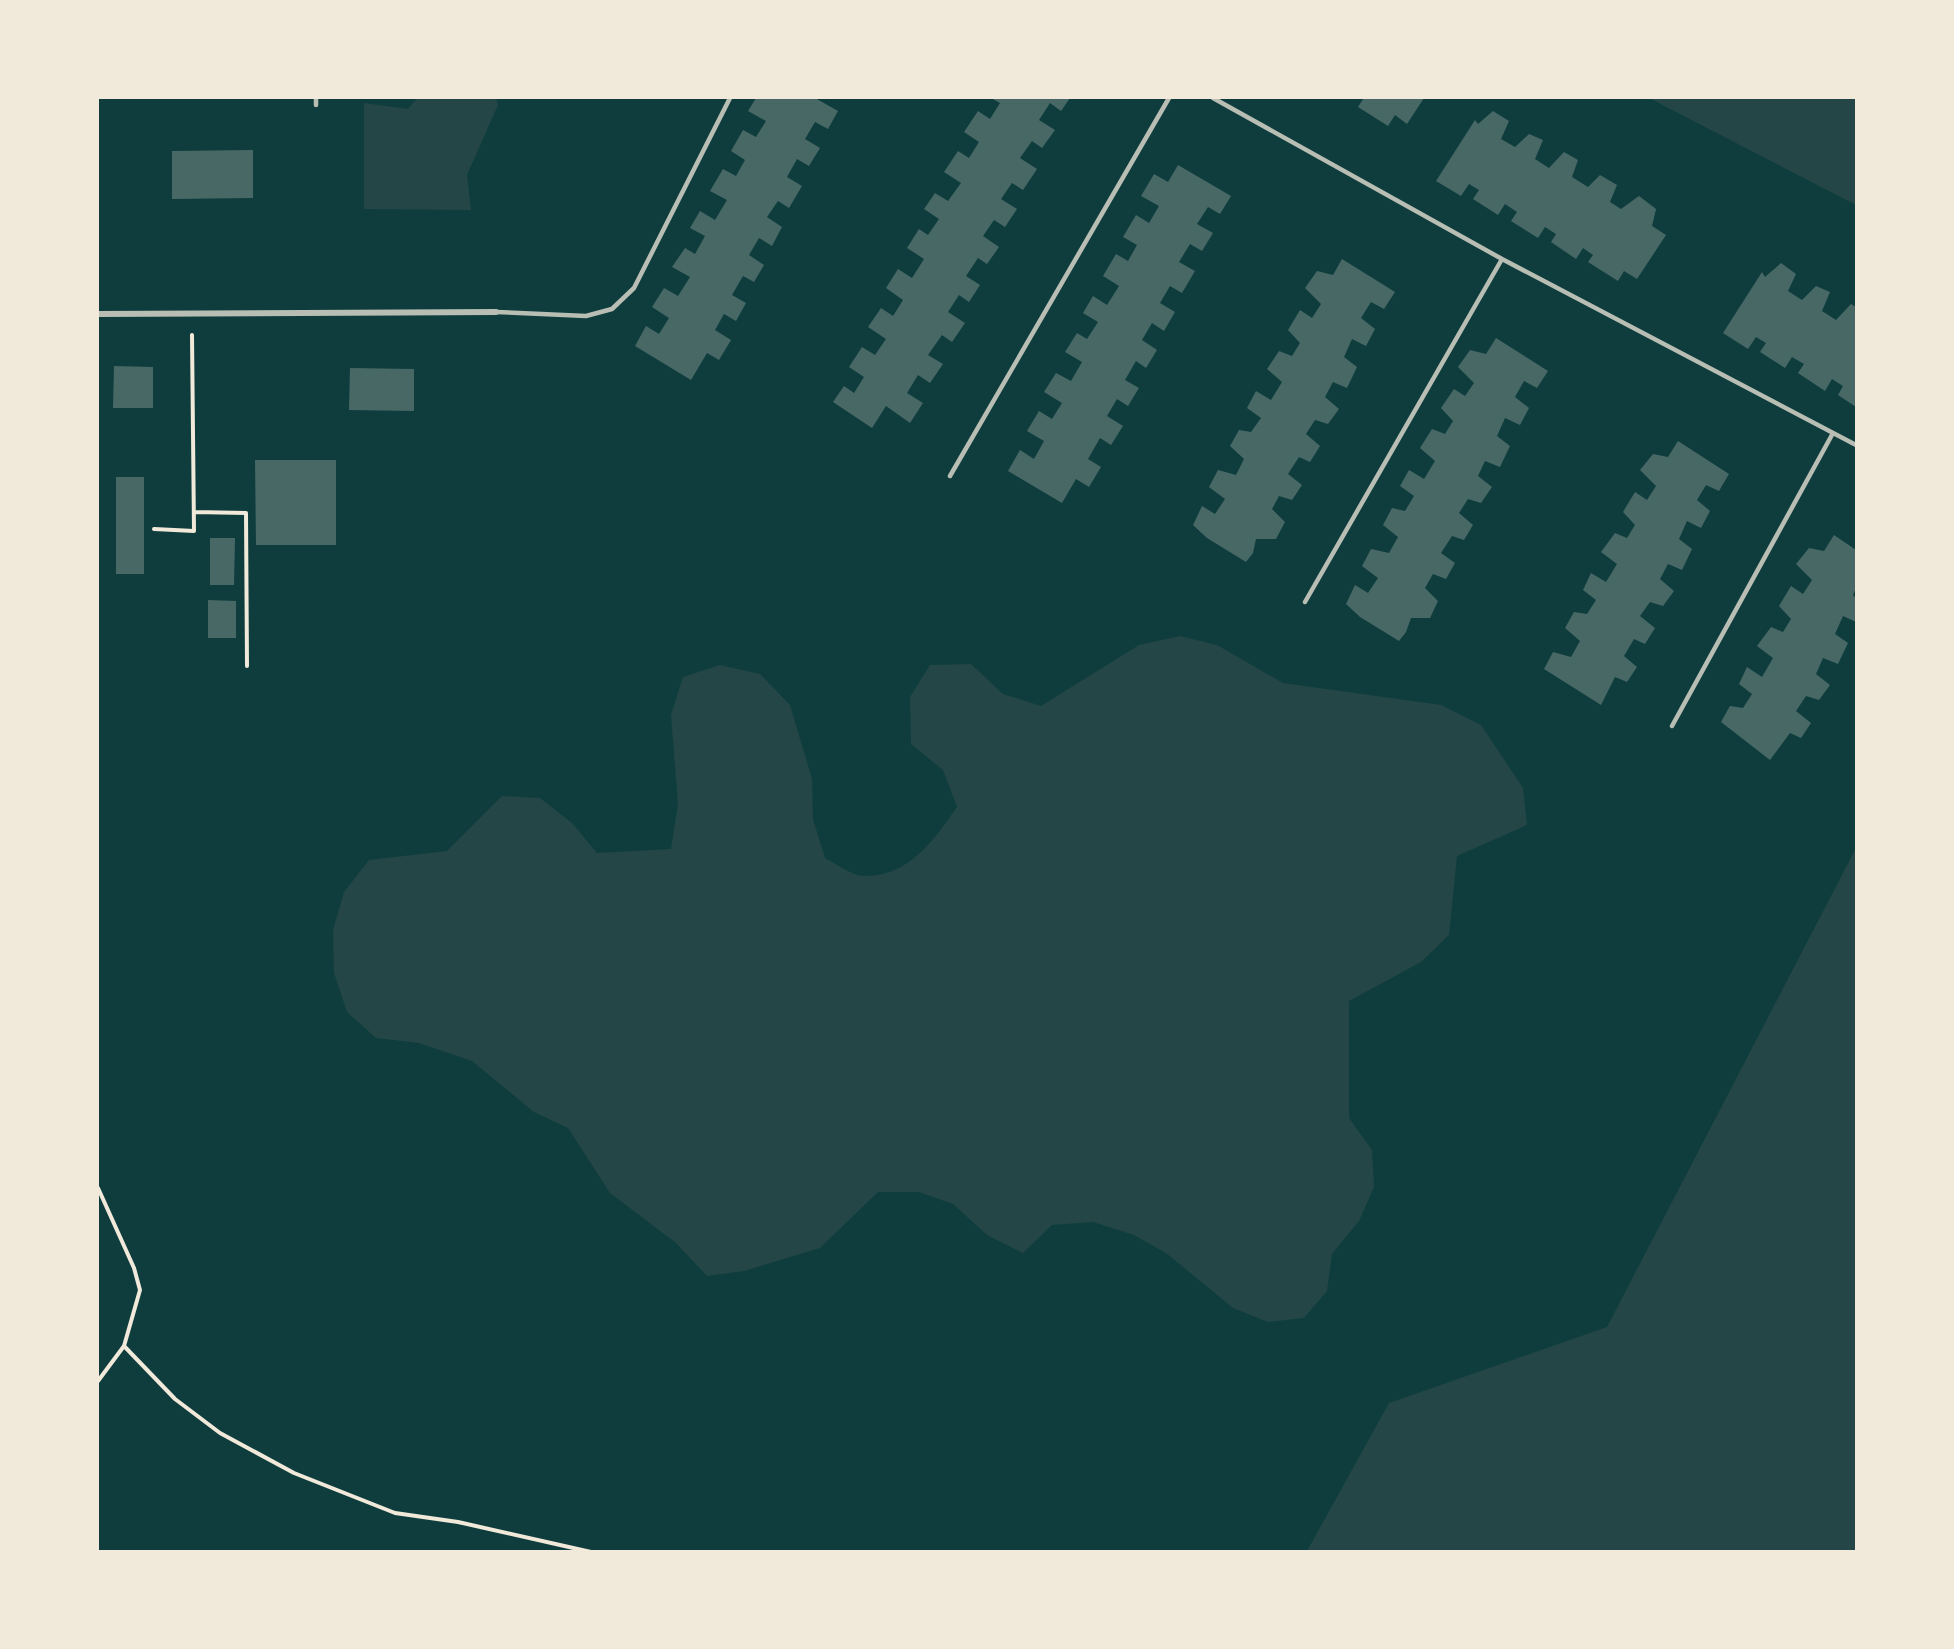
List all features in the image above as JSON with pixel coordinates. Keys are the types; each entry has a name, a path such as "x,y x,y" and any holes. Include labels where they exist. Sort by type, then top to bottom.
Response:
{"street":[{"path":"98,314 496,312"}],"lane":[{"path":"316,98 316,105"},
{"path":"496,312 585,316 612,309 634,288 730,98"},
{"path":"950,476 1169,98"},
{"path":"1212,98 1502,259 1857,446"},
{"path":"1305,602 1502,259"},
{"path":"1672,726 1833,433"}],"path":[{"path":"154,530 194,531 192,313"},
{"path":"194,512 246,513 247,666"},
{"path":"98,1188 134,1268 140,1290 124,1346 98,1381"},
{"path":"124,1346 175,1399 220,1433 294,1473 395,1513 459,1522 591,1551"}],"shaded area":[{"path":"417,98 496,98 498,105 467,175 471,210 364,209 364,103 408,109"},
{"path":"1649,98 1856,98 1856,205"},
{"path":"1180,636 1217,645 1283,683 1441,705 1481,725 1523,788 1527,825 1457,856 1449,935 1421,962 1349,1001 1349,1118 1372,1150 1374,1187 1359,1221 1332,1254 1327,1291 1304,1318 1268,1322 1233,1308 1166,1253 1134,1235 1093,1222 1052,1225 1023,1253 987,1235 953,1204 919,1192 878,1192 820,1248 744,1271 707,1276 676,1243 610,1193 568,1128 534,1112 472,1061 419,1043 376,1038 347,1012 334,973 333,930 344,892 369,860 447,851 502,796 540,798 572,823 597,853 671,849 678,804 671,715 683,677 720,665 760,674 790,705 812,779 813,819 825,858 858,875 879,875 907,864 918,855 957,807 943,770 911,744 910,697 930,665 971,664 1003,694 1041,706 1139,645"},
{"path":"1856,848 1856,1551 1307,1551 1389,1403 1607,1327"}],"building":[{"path":"756,98 815,98 838,111 828,129 815,122 805,139 820,148 809,166 797,159 787,177 802,186 789,208 778,201 767,217 782,227 772,246 759,238 749,255 764,265 754,282 743,276 732,295 746,303 736,321 724,314 715,330 731,340 719,360 707,353 691,380 635,346 646,326 659,334 669,318 652,307 664,288 678,296 690,277 672,267 685,248 695,254 705,236 690,228 700,211 715,220 727,200 710,191 723,169 736,176 745,160 731,151 743,130 756,137 766,121 748,111"},
{"path":"991,98 1070,98 1061,111 1050,103 1039,120 1055,130 1042,148 1032,141 1020,158 1037,169 1023,190 1012,183 1001,199 1017,209 1005,227 994,220 983,236 999,247 987,264 978,258 966,276 980,285 969,302 959,295 948,312 965,323 952,342 942,335 928,355 943,364 930,383 918,375 907,393 923,403 910,423 886,406 872,428 833,402 844,386 854,393 864,377 849,367 862,347 875,355 886,339 868,327 881,308 893,316 903,300 886,288 898,269 912,278 924,259 907,248 919,229 928,235 939,219 924,209 935,193 948,201 961,183 944,172 958,151 969,158 979,142 964,132 978,111 990,119 1000,103"},
{"path":"1361,98 1424,98 1407,124 1395,115 1388,126 1358,107 1363,99"},
{"path":"1493,111 1509,121 1501,139 1515,147 1529,134 1543,140 1535,159 1549,168 1564,152 1578,160 1572,177 1588,187 1600,175 1617,185 1610,202 1621,209 1639,196 1656,209 1652,226 1666,235 1637,279 1624,271 1618,281 1588,262 1593,255 1583,248 1576,259 1551,242 1556,234 1545,227 1538,238 1511,221 1517,212 1505,204 1498,215 1473,199 1479,190 1469,184 1461,196 1436,181 1475,120 1478,124"},
{"path":"253,150 253,198 172,199 172,151"},
{"path":"1178,165 1231,196 1220,214 1208,207 1197,224 1213,233 1202,251 1190,244 1179,262 1195,271 1182,293 1170,286 1160,303 1175,312 1164,331 1152,323 1142,340 1157,350 1146,368 1136,361 1125,380 1139,388 1128,406 1117,399 1107,416 1123,426 1111,445 1100,438 1088,459 1101,467 1089,487 1076,479 1062,503 1008,471 1020,450 1034,459 1044,441 1027,431 1039,411 1052,419 1062,403 1044,392 1056,373 1071,381 1082,362 1065,352 1077,333 1087,339 1098,322 1083,313 1093,296 1107,305 1119,286 1103,276 1116,254 1128,261 1137,245 1123,237 1136,215 1149,223 1159,206 1141,196 1154,174 1168,182"},
{"path":"1342,259 1395,292 1384,309 1371,302 1361,318 1375,329 1366,346 1352,339 1344,357 1357,367 1347,388 1333,382 1325,397 1339,409 1328,424 1315,420 1306,434 1320,446 1310,462 1299,457 1288,474 1302,485 1292,500 1279,496 1272,509 1285,522 1276,539 1256,539 1253,553 1246,562 1207,538 1193,525 1202,506 1215,514 1225,499 1209,487 1218,470 1236,475 1244,459 1230,446 1239,430 1251,432 1261,418 1247,408 1256,391 1271,400 1282,382 1267,369 1279,351 1292,356 1300,343 1288,330 1300,310 1312,318 1321,304 1305,288 1317,271 1333,275"},
{"path":"1781,263 1796,274 1788,291 1802,300 1816,286 1830,292 1822,311 1836,320 1851,304 1856,307 1856,407 1838,395 1843,386 1832,379 1825,391 1798,373 1804,364 1792,357 1785,368 1760,352 1766,343 1756,337 1748,349 1723,333 1762,272 1765,277"},
{"path":"1496,338 1548,371 1537,388 1524,381 1515,397 1529,408 1520,425 1505,418 1497,436 1510,446 1500,467 1485,461 1478,476 1492,487 1481,503 1468,499 1459,513 1473,525 1464,540 1452,536 1441,553 1455,563 1446,579 1433,574 1425,588 1438,601 1430,618 1411,618 1406,632 1399,641 1360,617 1346,604 1355,585 1368,593 1378,578 1362,566 1371,549 1389,553 1398,537 1383,525 1392,508 1405,511 1414,496 1400,486 1409,470 1424,479 1435,461 1420,448 1432,429 1445,434 1453,421 1441,408 1454,389 1465,396 1474,383 1458,367 1470,350 1486,354"},
{"path":"114,366 153,367 153,408 113,408"},
{"path":"350,368 414,369 414,411 349,410"},
{"path":"1678,441 1729,474 1719,491 1706,485 1697,500 1710,511 1701,528 1687,521 1679,539 1692,549 1682,570 1668,564 1660,579 1674,591 1663,606 1650,602 1640,616 1655,628 1645,644 1634,639 1624,656 1637,667 1627,682 1615,677 1601,705 1544,669 1553,652 1571,657 1580,641 1565,628 1574,612 1587,614 1596,600 1583,590 1591,573 1606,582 1617,564 1601,552 1615,533 1627,538 1635,525 1623,512 1635,492 1647,500 1656,486 1640,470 1653,454 1668,457"},
{"path":"255,460 336,460 336,545 256,545"},
{"path":"116,477 144,477 144,574 116,574"},
{"path":"1834,535 1856,550 1856,588 1853,595 1856,598 1856,622 1843,616 1835,634 1848,643 1838,664 1823,658 1816,674 1830,685 1819,700 1806,696 1796,711 1811,723 1801,738 1790,733 1770,760 1721,722 1730,706 1743,708 1752,694 1739,684 1747,667 1762,677 1773,658 1757,646 1771,627 1783,632 1791,619 1779,606 1791,586 1803,594 1812,580 1796,564 1809,548 1824,551"},
{"path":"210,538 235,538 234,585 210,585"},
{"path":"208,600 236,601 236,638 208,638"}]}
